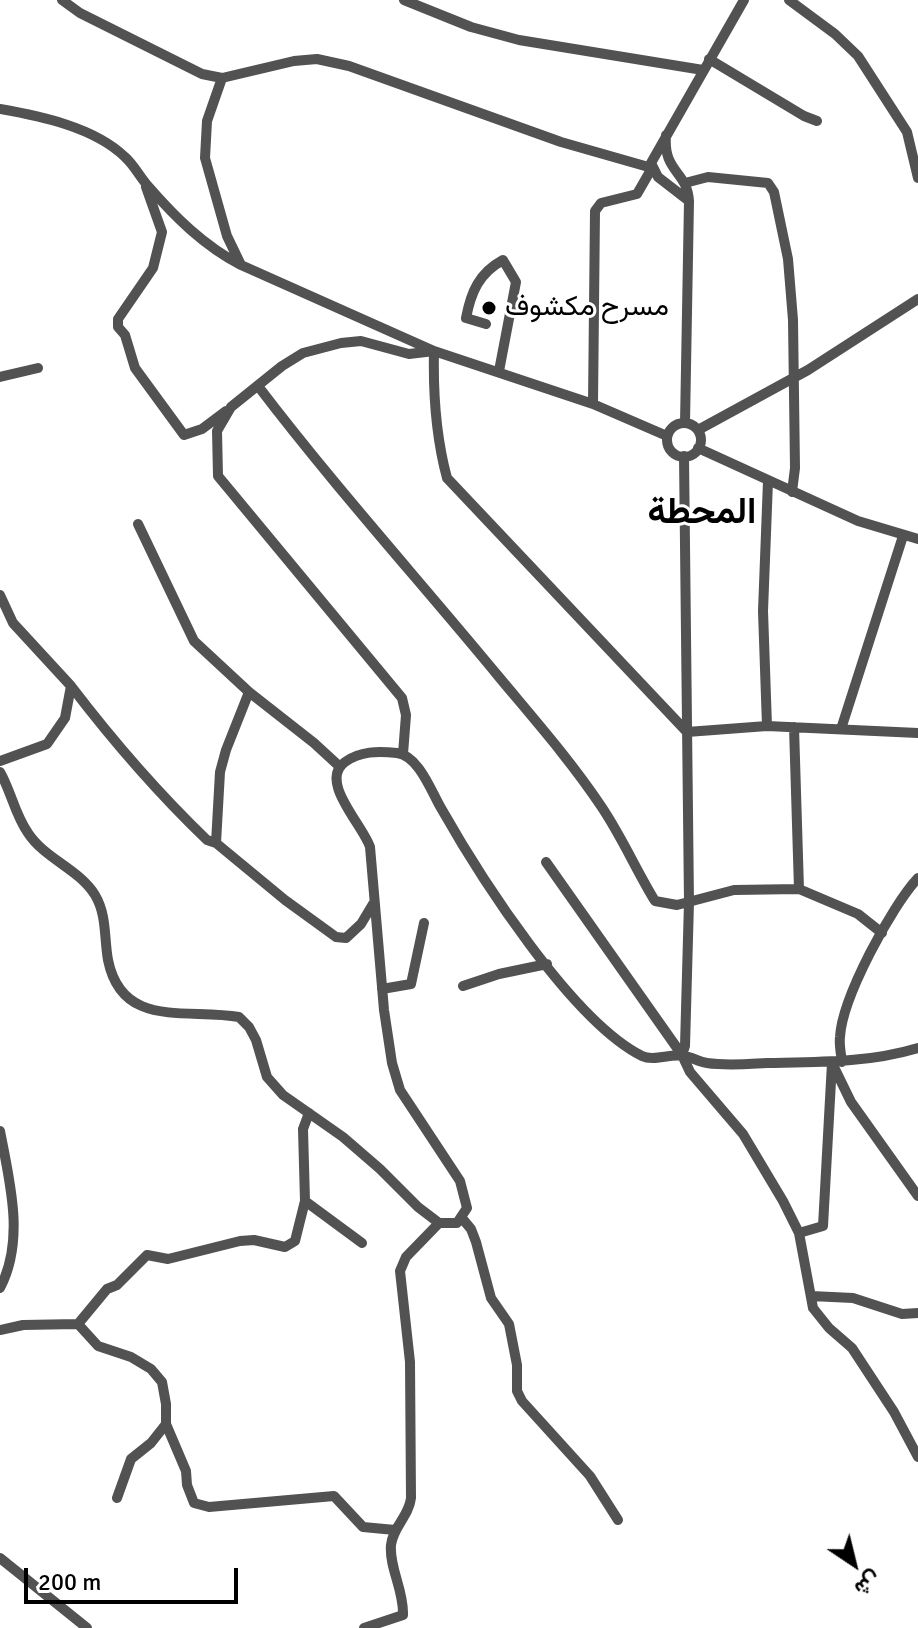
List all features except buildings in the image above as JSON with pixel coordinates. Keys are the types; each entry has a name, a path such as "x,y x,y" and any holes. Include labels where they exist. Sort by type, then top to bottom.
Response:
{"street":[{"path":"62,0 80,13 202,74 222,78 294,61 317,59 333,62 409,86 561,142 652,168 658,177 689,201"},
{"path":"404,0 471,27 519,40 703,70"},
{"path":"593,404 595,211 601,203 637,194 652,168 654,155 744,0"},
{"path":"789,0 835,34 858,56 895,109 914,145 918,178"},
{"path":"709,59 817,121"},
{"path":"222,78 207,121 205,158 227,236 241,265"},
{"path":"0,109 47,117 90,135 125,156 144,182 185,225 216,252 241,265 434,351 593,404 667,436"},
{"path":"666,135 666,159 685,183 689,201 685,423"},
{"path":"685,183 708,177 768,183 774,192 788,259 794,377 795,468 792,492"},
{"path":"144,182 162,232 153,268 118,319 118,327 125,335 135,368 184,435 202,429 303,353 361,341 409,354 434,351"},
{"path":"486,324 466,318 470,296 481,276 503,260 516,282 499,371"},
{"path":"698,430 794,377 918,299"},
{"path":"434,351 435,396 447,478 687,732"},
{"path":"0,377 38,368"},
{"path":"258,386 360,515 487,662 591,792 624,843 632,864 655,901 677,905 734,890 799,889 858,914 882,933"},
{"path":"231,407 217,431 218,476 402,698 406,715 403,754"},
{"path":"685,423 698,430 698,448 684,456 673,453 667,436 673,426 685,423"},
{"path":"698,448 858,521 918,539"},
{"path":"682,1055 685,1046 689,902 684,456"},
{"path":"767,726 763,611 768,481"},
{"path":"138,524 194,641 249,692 339,766"},
{"path":"841,729 903,536"},
{"path":"0,595 13,623 71,686 159,793 207,840 216,843 336,937 346,938 361,924 373,904"},
{"path":"0,761 47,744 65,718 71,686"},
{"path":"216,843 220,772 249,692"},
{"path":"687,732 767,726 918,733"},
{"path":"794,727 799,889"},
{"path":"0,772 28,833 53,860 83,880 96,896 104,917 108,959 115,983 126,998 143,1009 239,1017 256,1040 267,1077 283,1095 343,1137 439,1223 457,1223 467,1208 460,1181 400,1090 392,1063 373,904 370,847 366,835 342,799 335,780 339,766 354,756 377,751 403,754 417,766 457,837 547,964 603,1029 646,1058 682,1055 703,1063 721,1064 837,1063 918,1048"},
{"path":"546,862 682,1055 690,1072 743,1134 799,1233 813,1308 829,1328 852,1348 894,1412 918,1457"},
{"path":"799,1233 823,1226 843,1018 867,960 918,878"},
{"path":"382,989 411,984 424,923"},
{"path":"463,986 499,974 547,964"},
{"path":"837,1063 851,1102 918,1196"},
{"path":"78,1324 107,1289 117,1285 147,1255 168,1259 240,1241 254,1240 285,1247 295,1241 305,1201 303,1129 309,1113"},
{"path":"0,1131 16,1235 0,1288"},
{"path":"305,1201 362,1243"},
{"path":"461,1217 471,1229 476,1242 491,1298 509,1324 517,1365 517,1391 522,1401 590,1476 618,1520"},
{"path":"364,1628 403,1615 403,1598 391,1555 395,1530 408,1510 411,1498 410,1362 400,1271 406,1257 439,1223"},
{"path":"811,1296 853,1298 902,1314 918,1313"},
{"path":"0,1330 23,1325 78,1324 98,1346 131,1357 151,1369 162,1382 166,1424 186,1471 194,1503 209,1507 334,1496 363,1527 395,1530"},
{"path":"117,1498 131,1459 151,1443 166,1424"},
{"path":"0,1558 87,1628"}],"place":[{"name":"مسرح مكشوف","path":"489,308"}],"district":[{"name":"المحطة","path":"702,514"}]}
